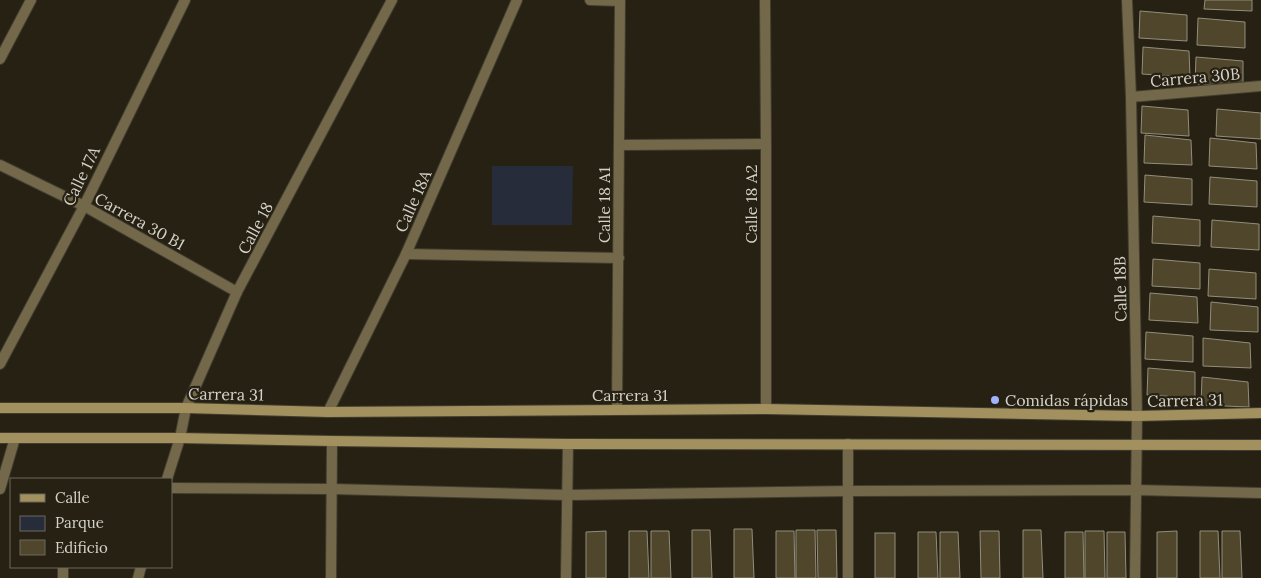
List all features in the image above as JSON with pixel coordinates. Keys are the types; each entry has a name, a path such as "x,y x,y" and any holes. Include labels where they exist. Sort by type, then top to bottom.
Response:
{"main road":[{"name":"Carrera 31","path":"0,408 186,408 328,412 766,409 1137,416 1261,413"},
{"path":"0,438 180,438 568,444 1261,445"}],"street":[{"path":"0,59 31,0"},
{"name":"Calle 17A","path":"0,364 84,206 185,0"},
{"name":"Calle 18","path":"167,478 180,438 186,408 237,292 392,0"},
{"name":"Calle 18A","path":"328,412 406,254 517,0"},
{"path":"590,0 620,0"},
{"name":"Calle 18 A1","path":"617,410 620,0"},
{"name":"Calle 18 A2","path":"765,0 766,409"},
{"name":"Calle 18B","path":"1128,0 1137,416 1135,578"},
{"name":"Carrera 30B","path":"1131,97 1261,86"},
{"path":"620,146 766,144"},
{"name":"Carrera 30 B1","path":"0,165 84,206 237,292"},
{"path":"406,254 619,258"},
{"path":"0,489 15,438"},
{"path":"332,441 332,578"},
{"path":"566,578 568,444"},
{"path":"848,444 848,578"},
{"path":"172,488 332,489 567,495 848,491 1136,490 1261,493"}],"green space":[{"path":"492,166 573,166 572,225 492,225"}],"building":[{"path":"1205,0 1252,0 1252,11 1204,9"},
{"path":"1140,11 1187,15 1187,41 1139,38"},
{"path":"1198,18 1245,22 1245,48 1197,45"},
{"path":"1143,47 1189,51 1190,77 1142,74"},
{"path":"1196,57 1243,61 1243,87 1195,84"},
{"path":"1142,106 1188,110 1189,136 1141,133"},
{"path":"1217,109 1261,113 1261,139 1216,136"},
{"path":"1145,135 1191,140 1192,165 1144,163"},
{"path":"1210,138 1256,143 1257,169 1209,166"},
{"path":"1145,175 1192,179 1192,205 1144,202"},
{"path":"1210,177 1257,181 1257,207 1209,204"},
{"path":"1153,216 1200,220 1200,246 1152,243"},
{"path":"1212,220 1259,224 1259,250 1211,247"},
{"path":"1153,259 1200,263 1200,289 1152,286"},
{"path":"1209,269 1256,273 1256,299 1208,296"},
{"path":"1150,293 1197,297 1198,323 1149,320"},
{"path":"1211,302 1258,307 1258,332 1210,330"},
{"path":"1146,332 1193,336 1193,362 1145,359"},
{"path":"1203,338 1250,343 1251,368 1203,366"},
{"path":"1148,368 1195,372 1195,398 1147,395"},
{"path":"1202,377 1248,382 1249,407 1201,405"},
{"path":"734,529 752,529 754,578 734,578"},
{"path":"692,530 710,530 712,578 692,578"},
{"path":"796,530 815,530 816,578 796,578"},
{"path":"817,530 836,530 837,578 818,578"},
{"path":"1023,530 1041,530 1043,578 1023,578"},
{"path":"606,531 606,578 586,578 586,532"},
{"path":"629,531 647,531 649,578 629,578"},
{"path":"651,531 669,531 671,578 651,578"},
{"path":"776,531 794,531 795,578 776,578"},
{"path":"980,531 999,531 1000,578 981,578"},
{"path":"1085,531 1104,531 1105,578 1085,578"},
{"path":"1177,531 1177,578 1157,578 1157,532"},
{"path":"1200,531 1218,531 1220,578 1200,578"},
{"path":"1222,531 1240,531 1242,578 1222,578"},
{"path":"918,532 936,532 938,578 918,578"},
{"path":"940,532 958,532 960,578 940,578"},
{"path":"1065,532 1083,532 1084,578 1065,578"},
{"path":"1107,532 1125,532 1126,578 1107,578"},
{"path":"875,533 895,533 895,578 875,578"}],"place":[{"name":"Comidas rápidas","path":"995,400"}]}
